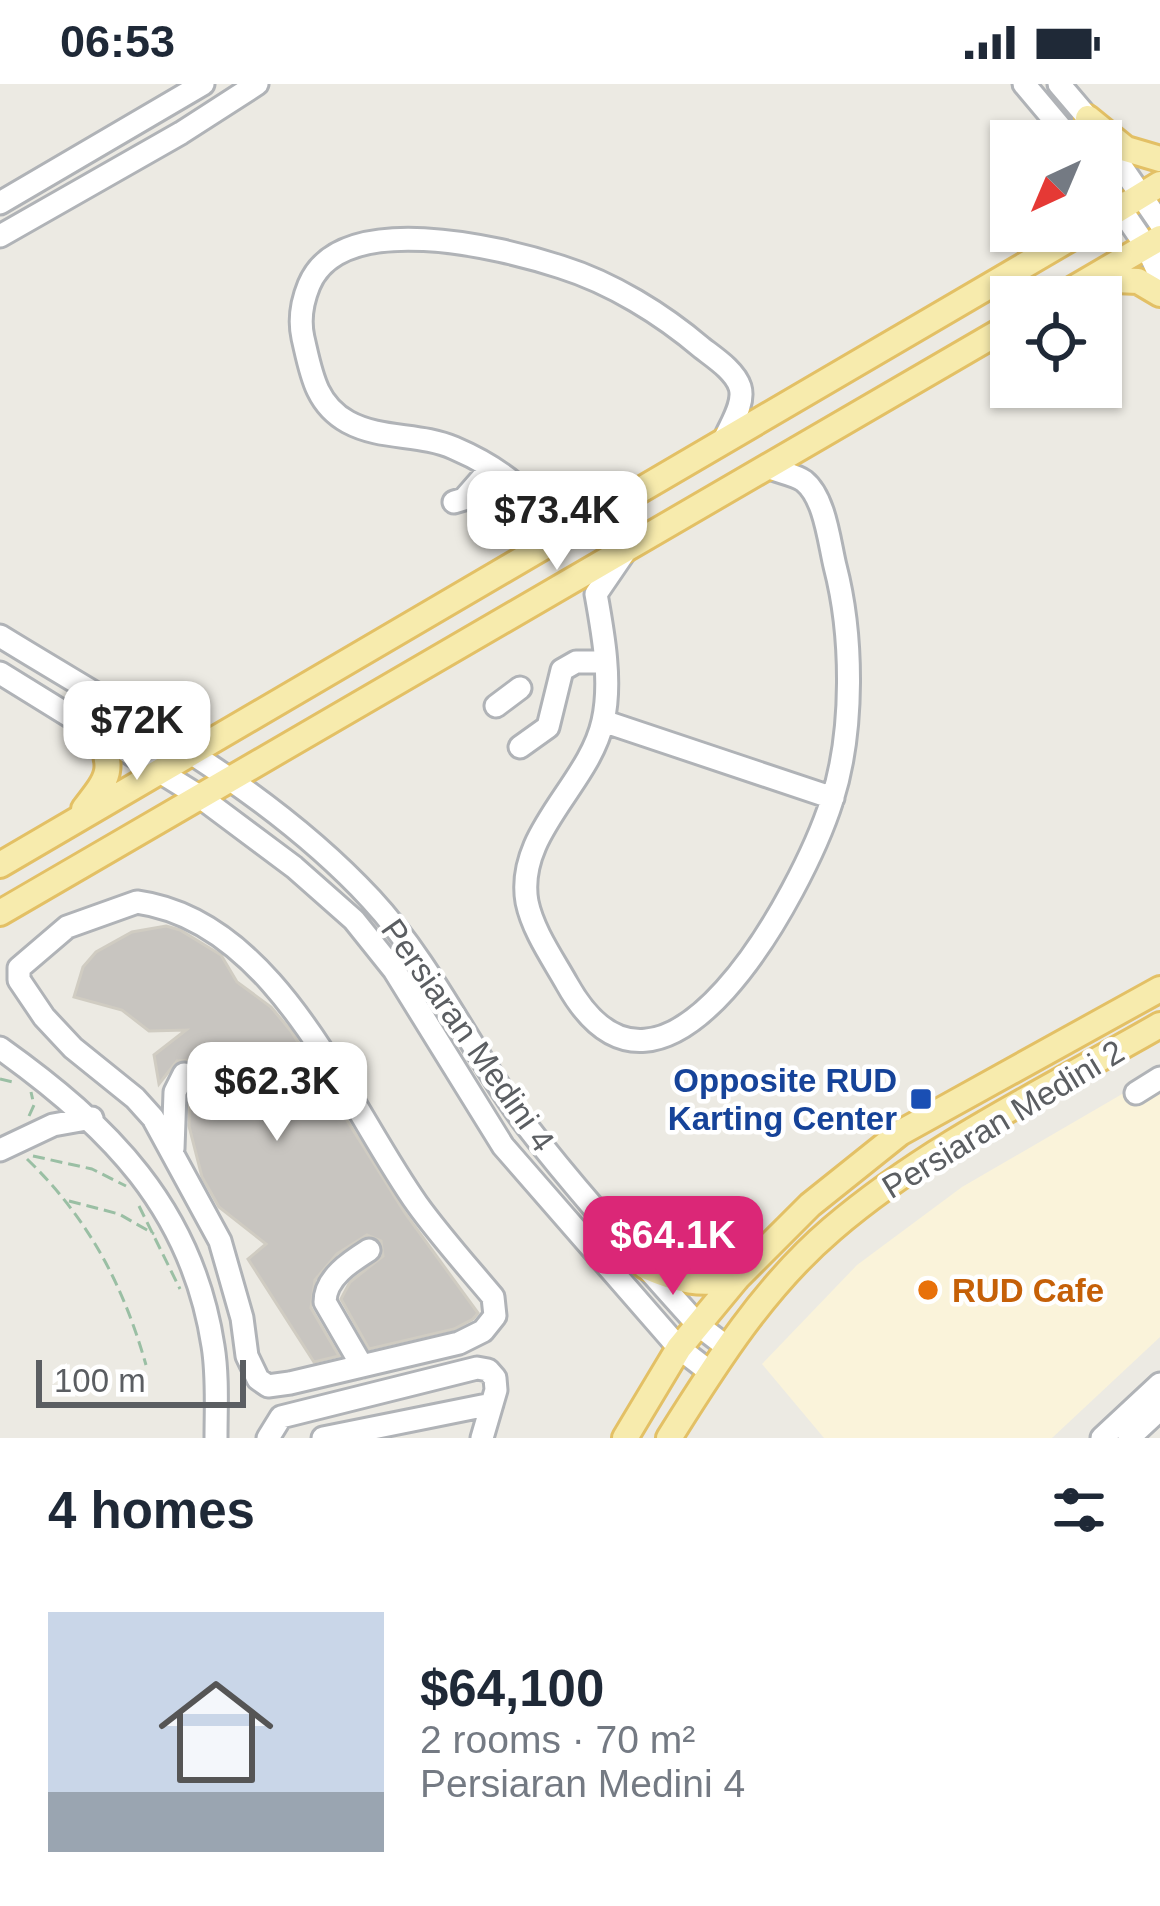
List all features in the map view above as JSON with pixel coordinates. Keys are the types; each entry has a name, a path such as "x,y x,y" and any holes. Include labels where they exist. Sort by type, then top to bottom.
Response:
{"main road":[{"path":"1088,118 1126,149 1160,159"},
{"path":"1094,276 1153,242"},
{"path":"0,865 1045,252"},
{"path":"1122,280 1138,281 1160,294"},
{"path":"0,913 990,338"},
{"path":"75,821 109,772 97,732"},
{"name":"Persiaran Medini 2","path":"625,1438 679,1348 737,1278 810,1205 900,1133 1160,989"},
{"name":"Persiaran Medini 2","path":"669,1438 728,1346 830,1231 913,1166 1160,1025"},
{"path":"645,1266 686,1282 737,1278"}],"street":[{"path":"0,202 203,84"},
{"path":"0,236 181,134 257,84"},
{"path":"1024,84 1054,120"},
{"path":"1059,84 1088,118 1153,242 1160,276"},
{"path":"1131,202 1160,223"},
{"path":"598,514 551,512 491,468 450,446 361,429 322,401 301,325 304,296 314,273 353,244 379,239 472,245 562,267 601,284 685,334 740,383 738,409 725,438"},
{"path":"454,502 464,499 491,468"},
{"path":"624,553 596,594 604,662 603,721 568,796 536,840 527,870 526,900 533,923 579,1005 598,1026 626,1040 653,1040 677,1033 699,1017 729,984 790,898 833,798 843,743 848,641 839,582 819,504 804,481 770,468"},
{"name":"Persiaran Medini 4","path":"0,636 228,779 314,845 371,899 417,956 524,1122 698,1325 728,1346"},
{"path":"520,747 548,727 562,670 576,662 604,662"},
{"name":"Persiaran Medini 4","path":"0,673 199,796 294,867 354,920 394,970 503,1146 679,1348 710,1372"},
{"path":"496,706 520,688"},
{"path":"603,721 833,798"},
{"path":"137,902 162,905 202,925 290,1003 416,1203 493,1297 496,1308 491,1323 459,1343 268,1386 258,1379 247,1356 223,1251 173,1149 153,1118 113,1078 73,1048 44,1017 19,980 19,968 67,927 137,902"},
{"path":"0,1048 73,1102 152,1189 190,1266 214,1348 216,1438"},
{"path":"8,1151 53,1125 73,1102 95,1063"},
{"path":"173,1149 176,1093 184,1075"},
{"path":"8,1151 45,1117 113,1078"},
{"path":"1136,1093 1160,1078"},
{"path":"362,1366 326,1302 325,1291 333,1278 369,1250"},
{"path":"190,1266 223,1251"},
{"path":"268,1438 281,1417 477,1368 495,1378 492,1403 478,1437"},
{"path":"1116,1435 1160,1384"},
{"path":"322,1438 492,1403"},
{"path":"1116,1435 1160,1409"}],"path":[{"path":"0,1070 32,1093 31,1115"},
{"path":"0,1079 19,1084"},
{"path":"8,1151 40,1143"},
{"path":"8,1151 92,1169 128,1187 115,1172"},
{"path":"8,1151 67,1201 108,1261 132,1316 146,1365"},
{"path":"67,1201 119,1214 155,1235"},
{"path":"137,1203 184,1299"}],"shaded area":[{"path":"1160,1072 1160,1337 1052,1438 824,1438 762,1364 857,1265 962,1187"}],"building":[{"path":"166,926 221,955 237,982 271,1007 291,1031 405,1213 478,1313 473,1319 454,1329 369,1349 341,1299 350,1282 383,1256 381,1241 367,1235 337,1254 315,1280 311,1308 339,1356 314,1362 248,1259 266,1244 219,1207 202,1177 189,1126 197,1067 190,1060 177,1061 159,1084 154,1055 186,1030 149,1031 122,1010 74,997 83,967 96,952 132,932"}],"place":[{"name":"Opposite RUD Karting Center","path":"921,1099"},
{"name":"RUD Cafe","path":"928,1290"}]}
